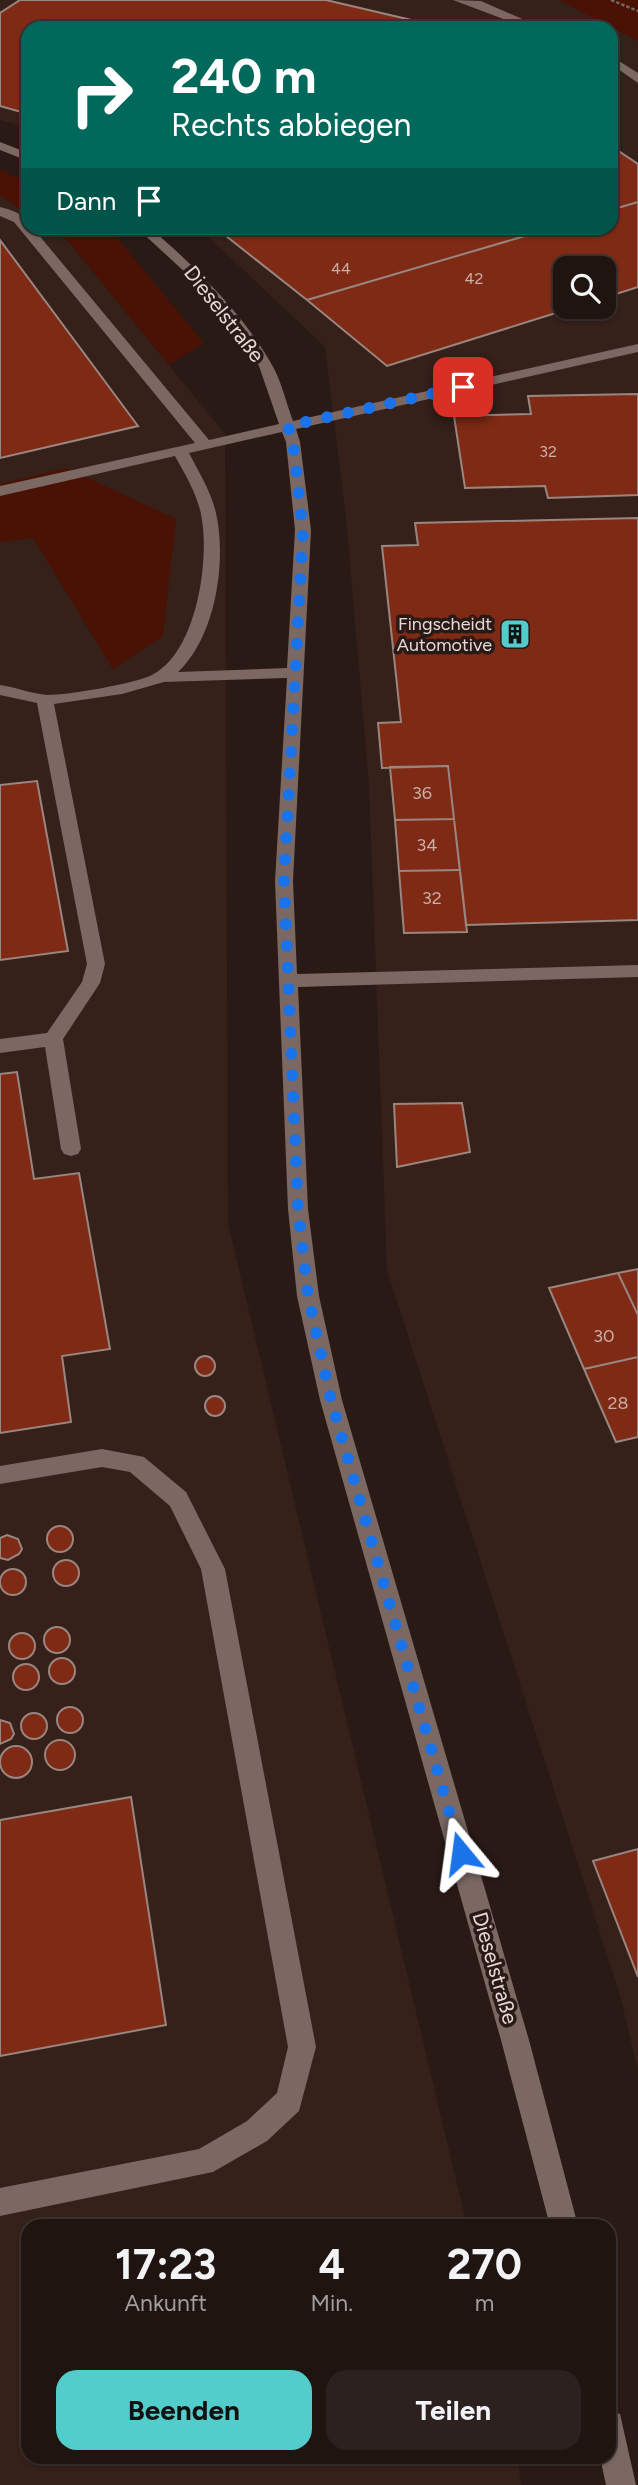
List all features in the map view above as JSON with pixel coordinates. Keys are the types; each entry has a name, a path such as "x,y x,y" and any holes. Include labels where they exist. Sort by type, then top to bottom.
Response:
{"street":[{"path":"459,0 477,3 520,21"},
{"path":"618,64 638,79"},
{"path":"0,146 21,154"},
{"path":"0,211 21,221"},
{"path":"32,235 205,445"},
{"name":"Dieselstraße","path":"151,235 192,271 266,366 293,442 303,530 284,881 298,1209 308,1296 331,1400 515,2039 562,2219"},
{"path":"0,491 638,348"},
{"path":"162,677 192,643 201,622 211,560 209,517 201,491 180,451"},
{"path":"0,690 19,692 45,700 140,684 162,677 295,673"},
{"path":"45,700 96,964 91,983 53,1039 71,1149"},
{"path":"288,981 638,971"},
{"path":"0,1046 53,1039"},
{"path":"0,1475 102,1458 136,1464 178,1499 213,1569 302,2047 289,2101 257,2131 203,2162 0,2202"},
{"path":"616,2460 621,2485"}],"path":[{"path":"611,0 638,11"}],"shaded area":[{"path":"0,0 560,0 603,21 21,21 21,126 0,120"},
{"path":"559,0 638,0 638,41 618,31 618,21 599,21"},
{"path":"618,28 638,38 638,2071 620,1995 387,1270 369,786 346,517 325,347 206,235 618,235"},
{"path":"0,169 21,180 21,209 0,195"},
{"path":"0,195 21,209 21,235 58,235 69,242 225,434 228,1223 465,2219 21,2219 21,2464 518,2464 521,2485 0,2485"},
{"path":"58,235 115,235 204,343 169,365 69,242"},
{"path":"66,468 176,519 163,636 113,669 33,538 0,542 0,484"}],"building":[{"path":"20,0 326,0 415,21 21,21 21,112 0,106 0,13"},
{"path":"618,151 638,164 638,202 618,208"},
{"path":"638,202 638,287 616,294 616,256 553,256 553,314 387,366 307,300 528,235 618,235 618,208"},
{"path":"230,235 528,235 307,300 226,236"},
{"path":"0,240 138,426 0,458"},
{"path":"638,394 638,495 548,498 545,486 465,488 454,416 531,414 528,396"},
{"name":"Fingscheidt Automotive","path":"638,518 638,920 466,925 448,766 382,768 378,723 401,722 382,546 418,545 415,523"},
{"path":"448,766 454,819 395,820 390,767"},
{"path":"37,781 68,951 0,960 0,785"},
{"path":"454,819 460,870 399,871 395,820"},
{"path":"460,870 467,932 404,933 399,871"},
{"path":"17,1072 34,1179 79,1173 110,1349 62,1356 71,1422 0,1433 0,1074"},
{"path":"462,1103 470,1152 397,1167 394,1104"},
{"path":"638,1269 638,1315 618,1273"},
{"path":"618,1273 638,1315 638,1357 584,1369 549,1288"},
{"path":"205,1356 212,1359 215,1366 212,1373 205,1376 198,1373 195,1366 198,1359"},
{"path":"638,1357 638,1437 616,1442 584,1369"},
{"path":"211,1396 219,1396 225,1406 219,1416 211,1416 205,1410 205,1402"},
{"path":"60,1526 69,1530 73,1539 69,1548 60,1552 51,1548 47,1539 51,1530"},
{"path":"7,1535 18,1539 22,1549 8,1560 0,1558 0,1538"},
{"path":"66,1560 75,1564 79,1573 75,1582 66,1586 57,1582 53,1573 57,1564"},
{"path":"13,1569 22,1573 26,1582 22,1591 13,1595 4,1591 0,1582 4,1573"},
{"path":"57,1627 66,1631 70,1640 66,1649 57,1653 48,1649 44,1640 48,1631"},
{"path":"22,1633 31,1637 35,1646 31,1655 22,1659 13,1655 9,1646 13,1637"},
{"path":"62,1658 71,1662 75,1671 71,1680 62,1684 53,1680 49,1671 53,1662"},
{"path":"26,1664 35,1668 39,1677 35,1686 26,1690 17,1686 13,1677 17,1668"},
{"path":"70,1707 79,1711 83,1720 79,1729 70,1733 61,1729 57,1720 61,1711"},
{"path":"34,1713 43,1717 47,1726 43,1735 34,1739 25,1735 21,1726 25,1717"},
{"path":"0,1720 10,1723 14,1734 11,1739 0,1744"},
{"path":"60,1740 71,1744 75,1755 71,1766 60,1770 49,1766 45,1755 49,1744"},
{"path":"16,1746 27,1751 32,1762 27,1773 16,1778 5,1773 0,1762 5,1751"},
{"path":"131,1797 166,2025 0,2056 0,1820"},
{"path":"638,1849 638,1977 593,1861"}],"place":[{"name":"Fingscheidt Automotive","path":"515,634"}],"route":[{"path":"461,1853 331,1400 308,1296 298,1209 284,881 303,530 293,442 288,426 463,387"}]}
